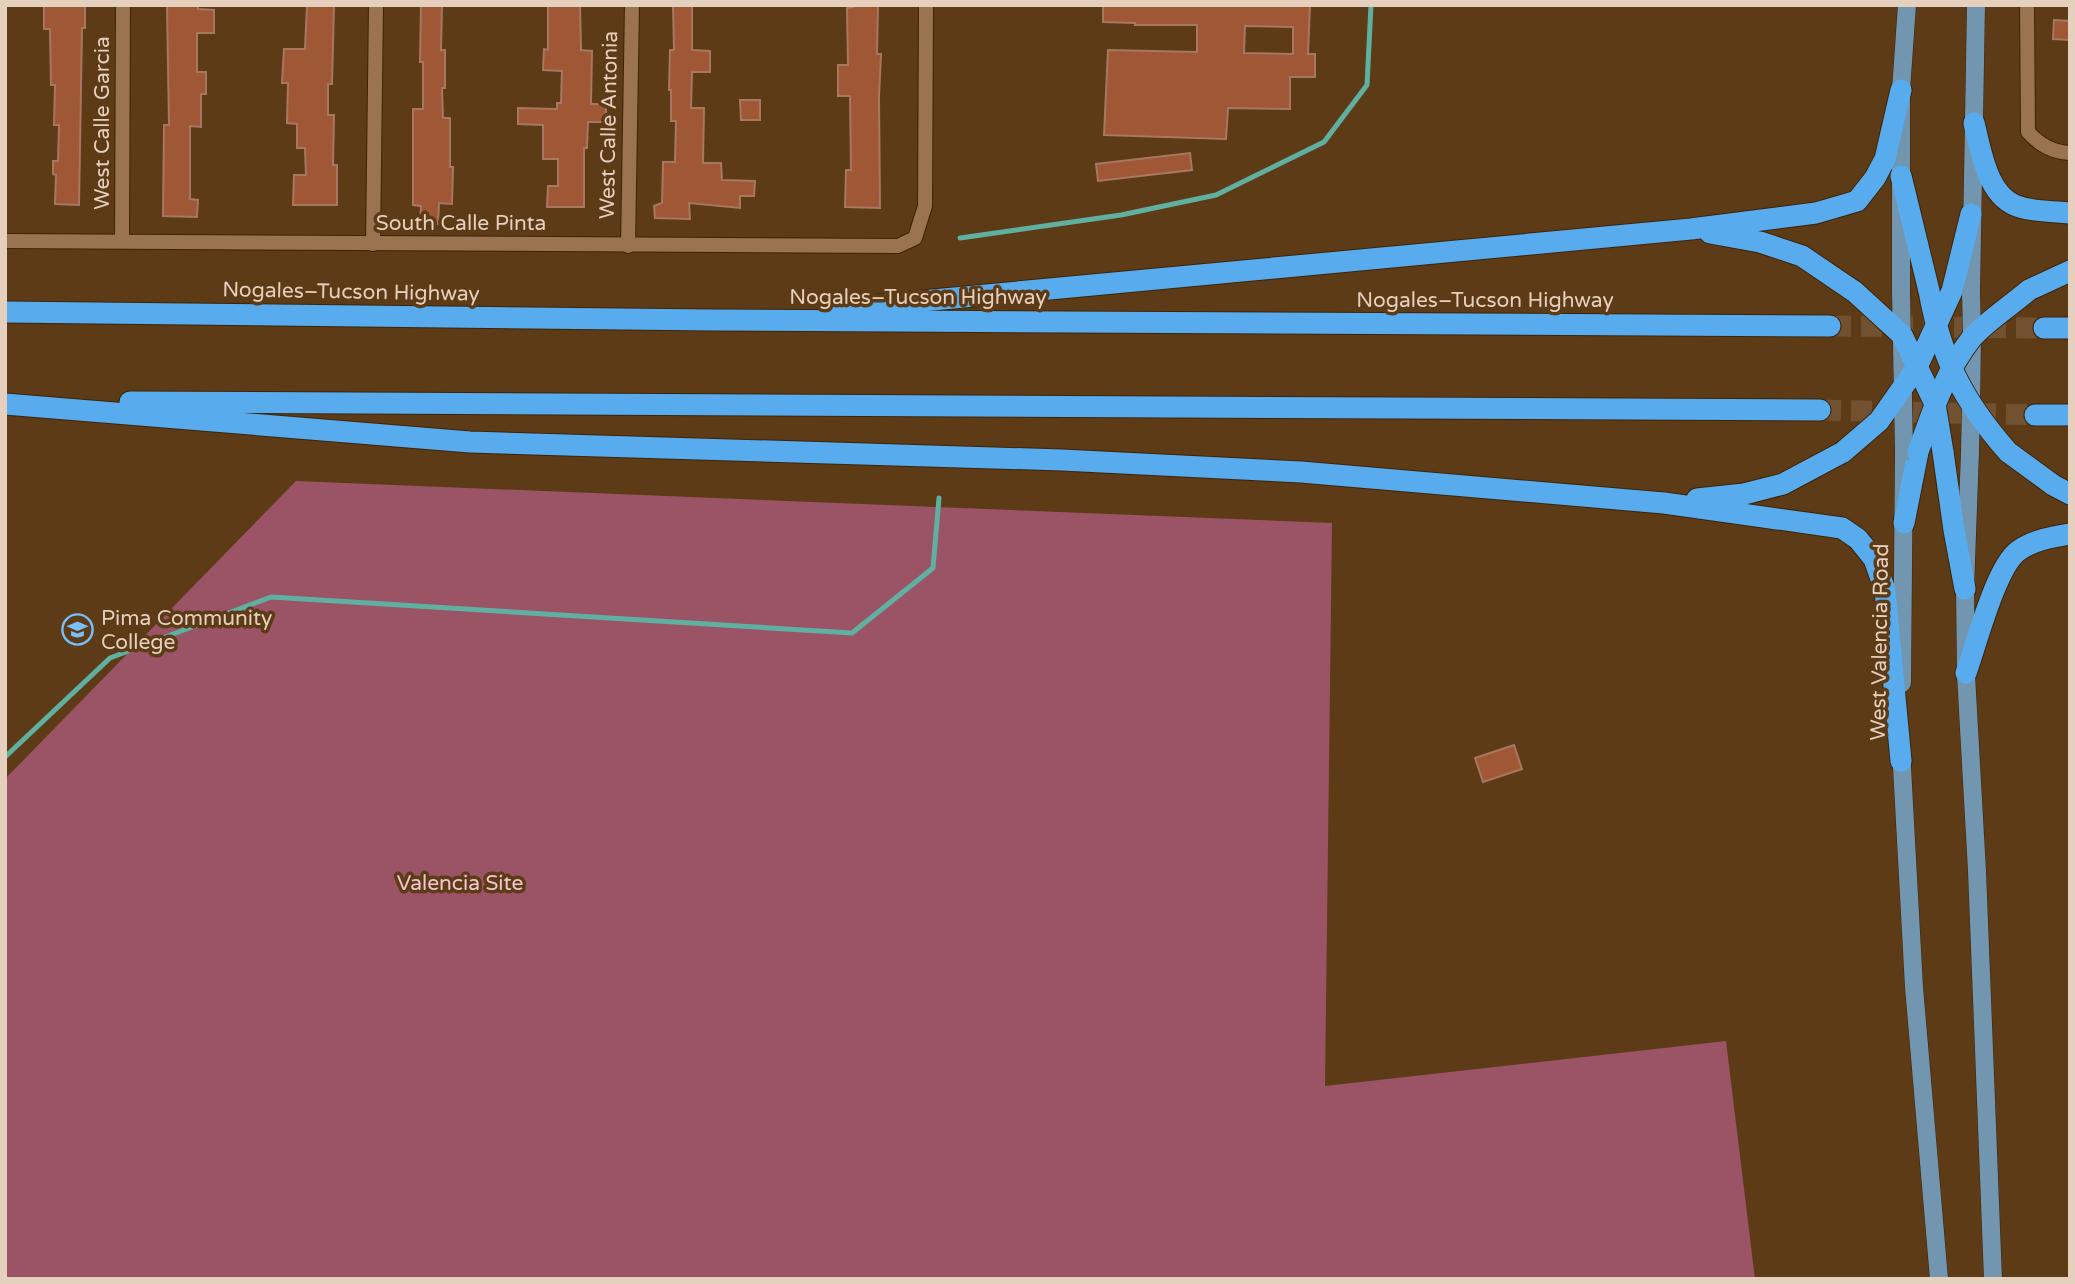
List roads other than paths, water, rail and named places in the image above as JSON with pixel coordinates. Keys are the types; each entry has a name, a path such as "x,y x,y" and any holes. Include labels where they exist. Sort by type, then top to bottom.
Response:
{"highway":[{"path":"713,320 1691,229 1816,213 1857,201 1875,178 1885,159 1901,90"},
{"path":"1974,123 1988,173 2001,196 2018,207 2070,213"},
{"path":"1900,176 1936,327 1951,369 1971,406 2008,452 2070,494"},
{"path":"1664,503 1744,494 1783,484 1843,452 1880,421 1917,367 1936,327 1962,291 1971,214"},
{"path":"1691,229 1760,242 1802,256 1855,292 1902,335 1935,404 1965,589"},
{"path":"1903,523 1911,452 1951,369 1972,337 2029,290 2070,271"},
{"name":"Nogales–Tucson Highway","path":"5,312 713,320 1830,326"},
{"path":"2045,328 2070,328"},
{"path":"5,403 1820,410"},
{"path":"5,403 470,442 1062,460 1301,472 1664,503 1842,528 1858,539 1874,559 1885,590 1901,761"},
{"path":"2035,415 2070,415"},
{"path":"1966,673 1997,582 2016,552 2044,538 2070,534"}],"main road":[{"path":"1907,5 1901,90 1901,291 1903,389 1911,452"},
{"path":"1971,214 1976,5"},
{"path":"1962,291 1972,337 1965,589 1966,673 1977,872 1993,1279"},
{"name":"West Valencia Road","path":"1903,523 1901,761 1914,987 1939,1279"}],"street":[{"name":"West Calle Garcia","path":"122,241 123,5"},
{"path":"373,244 376,5"},
{"name":"West Calle Antonia","path":"628,246 632,5"},
{"name":"South Calle Pinta","path":"5,241 898,246 915,238 925,206 926,5"},
{"path":"2027,5 2028,132 2039,144 2058,152 2070,153"}],"waterway":[{"path":"960,238 1121,215 1216,195 1324,142 1367,85 1371,5"},
{"path":"5,757 110,658 271,597 852,633 933,568 939,498"}],"tunnel":[{"path":"1830,326 2044,328"},
{"path":"1820,410 2035,415"}],"place":[{"name":"Pima Community College","path":"78,630"}],"park label":[{"name":"Valencia Site","path":"460,883"}]}
